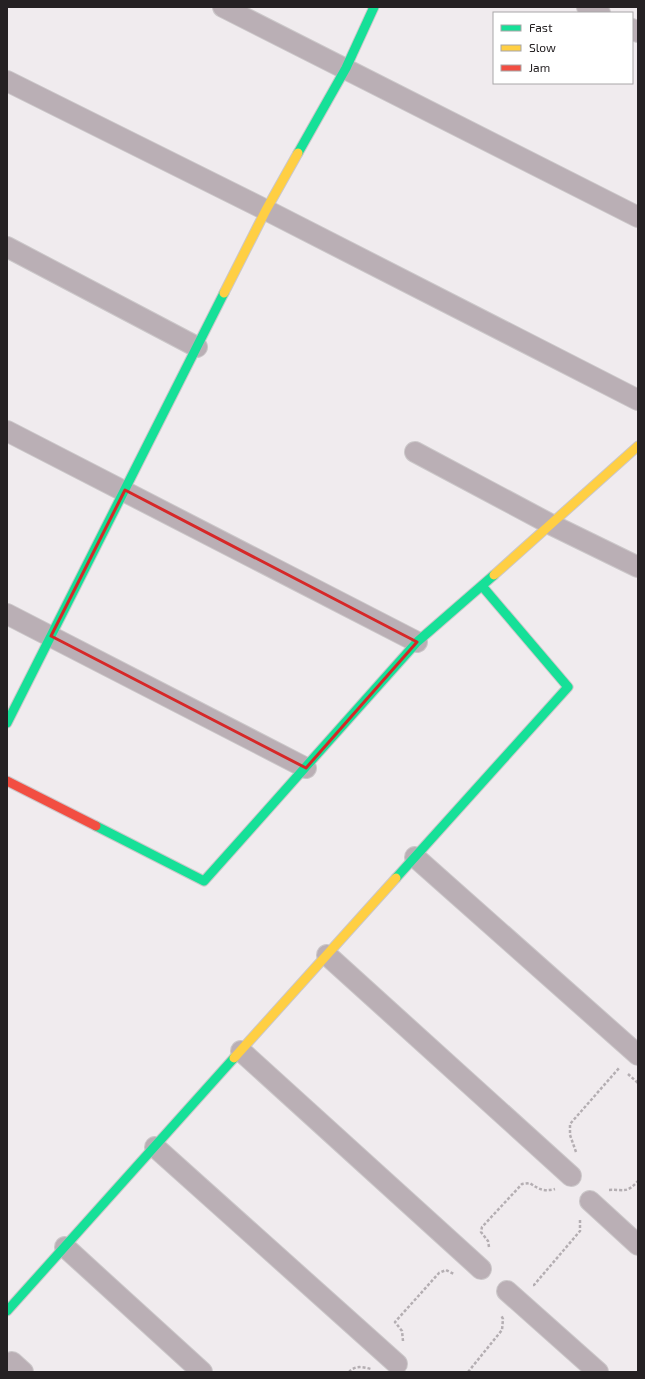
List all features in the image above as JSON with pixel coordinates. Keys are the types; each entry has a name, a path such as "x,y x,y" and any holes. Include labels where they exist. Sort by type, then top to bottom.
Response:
{"street":[{"path":"223,7 638,217"},
{"path":"7,723 266,210 346,68 374,7"},
{"path":"587,7 598,12"},
{"path":"7,81 266,210 638,400"},
{"path":"7,247 197,347"},
{"path":"7,431 125,490 418,642"},
{"path":"7,782 204,881 418,642 552,525 638,446"},
{"path":"415,452 552,525 638,567"},
{"path":"7,1312 568,687 482,586"},
{"path":"7,614 306,768"},
{"path":"416,857 638,1055"},
{"path":"328,955 571,1176"},
{"path":"241,1051 482,1269"},
{"path":"155,1147 397,1364"},
{"path":"590,1201 638,1245"},
{"path":"65,1247 202,1372"},
{"path":"507,1291 598,1372"}],"path":[{"path":"349,1372 352,1369 360,1367 388,1371 397,1364 404,1350 402,1331 395,1322 439,1274 446,1270 465,1278 475,1275 482,1269 489,1250 488,1241 481,1232 482,1226 522,1184 530,1183 538,1189 548,1191 561,1187 571,1176 577,1165 576,1148 570,1135 570,1124 620,1067 638,1083"},
{"path":"468,1372 502,1330 503,1319 500,1312 501,1302 507,1291 522,1283 534,1285 580,1231 581,1215 590,1201 597,1194 607,1190 624,1192 631,1189 638,1181"}],"highlighted area":[{"path":"125,490 417,642 306,768 51,636"}],"traffic: fast":[{"path":"298,153 346,68 374,7"},
{"path":"7,723 224,293"},
{"path":"96,826 204,881 417,642 494,575"},
{"path":"396,878 568,687 482,586"},
{"path":"7,1311 234,1058"}],"traffic: slow":[{"path":"224,293 266,210 298,153"},
{"path":"494,575 638,446"},
{"path":"234,1058 396,878"}],"traffic: jam":[{"path":"7,781 96,826"}]}
